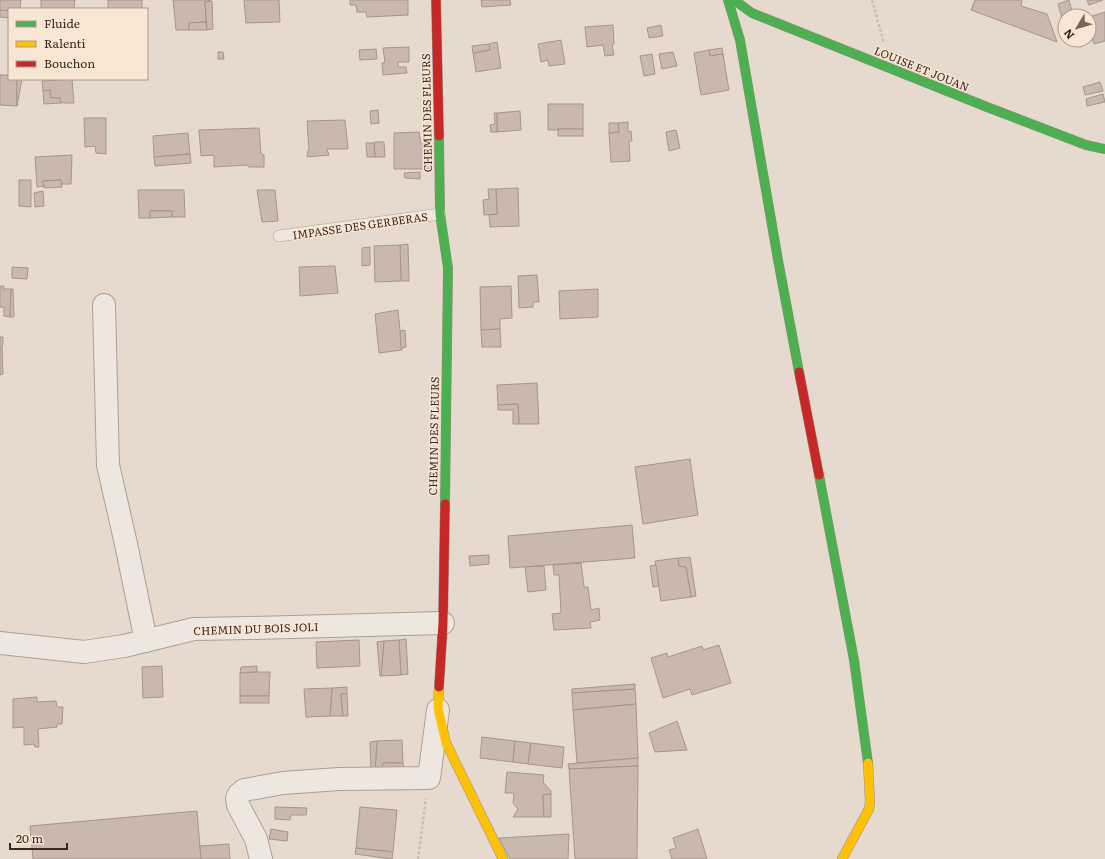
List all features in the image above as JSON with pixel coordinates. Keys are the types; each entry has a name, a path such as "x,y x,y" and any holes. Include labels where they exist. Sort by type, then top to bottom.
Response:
{"street":[{"name":"CHEMIN DES FLEURS","path":"436,0 440,214 448,268 443,623 438,708 446,742 503,859"},
{"path":"728,0 740,40 778,260 854,660 868,763 870,802 868,809 842,859"},
{"name":"LOUISE ET JOUAN","path":"734,0 752,13 891,69 1086,145 1105,149"},
{"path":"104,306 108,465 146,641"},
{"name":"CHEMIN DU BOIS JOLI","path":"0,643 84,652 124,646 194,629 443,623"},
{"path":"261,859 256,838 238,805 237,798 239,794 244,790 283,783 339,779 429,778 438,708"}],"lane":[{"name":"IMPASSE DES GERBERAS","path":"279,236 440,214"}],"path":[{"path":"872,0 891,69"},
{"path":"418,859 429,778"}],"building":[{"path":"0,0 21,0 20,8 8,8 8,11 0,10"},
{"path":"41,0 75,0 74,8 41,8"},
{"path":"108,0 142,0 142,8 108,8"},
{"path":"173,0 211,0 205,2 206,22 189,23 189,30 176,30"},
{"path":"244,0 279,0 280,22 246,23"},
{"path":"350,0 408,0 408,15 367,17 366,12 357,12 356,5 350,5"},
{"path":"481,0 510,0 511,5 482,7"},
{"path":"975,0 1022,0 1021,6 1047,14 1057,42 971,10"},
{"path":"1069,0 1071,8 1059,8 1058,4"},
{"path":"1087,0 1103,0 1089,5"},
{"path":"212,1 213,29 207,30 205,2"},
{"path":"0,10 8,11 8,18 0,17"},
{"path":"1105,12 1105,41 1097,43 1097,14"},
{"path":"206,22 207,30 189,30 189,23"},
{"path":"613,25 614,44 612,45 614,55 605,56 603,45 587,47 585,27"},
{"path":"661,25 663,36 649,38 647,28"},
{"path":"561,40 565,64 549,66 548,60 541,62 538,44"},
{"path":"497,42 501,68 476,72 473,53 490,50 489,44"},
{"path":"489,44 490,50 473,53 472,46"},
{"path":"409,47 409,62 398,62 398,67 406,67 407,73 383,75 382,63 385,62 383,48"},
{"path":"722,48 723,54 710,56 709,50"},
{"path":"376,49 377,59 360,60 359,50"},
{"path":"709,50 710,56 723,54 729,90 701,95 694,53"},
{"path":"218,52 223,52 224,59 218,59"},
{"path":"673,52 677,66 662,69 659,54"},
{"path":"652,54 655,74 644,76 640,56"},
{"path":"0,75 8,75 8,80 17,80 17,106 0,105"},
{"path":"17,80 22,80 17,106"},
{"path":"72,80 74,103 61,103 60,98 51,98 50,90 43,91 42,81"},
{"path":"1100,82 1103,91 1085,95 1083,87"},
{"path":"50,90 51,98 60,98 61,103 44,104 43,91"},
{"path":"1103,94 1105,102 1087,106 1086,99"},
{"path":"548,104 583,104 583,129 548,130"},
{"path":"378,110 379,123 371,124 370,111"},
{"path":"520,111 521,130 497,132 497,113"},
{"path":"494,113 497,113 497,132 491,132 490,125 495,124"},
{"path":"84,118 106,118 106,154 96,153 95,146 85,147"},
{"path":"345,120 348,149 327,149 329,155 307,157 309,150 307,121"},
{"path":"628,122 628,132 631,131 632,141 629,141 630,161 611,162 609,133 619,132 618,123"},
{"path":"609,123 618,123 619,132 609,133"},
{"path":"259,128 261,154 264,155 264,167 249,167 247,165 214,167 214,155 201,156 199,130"},
{"path":"558,129 583,129 583,136 558,136"},
{"path":"676,130 680,148 669,151 666,132"},
{"path":"419,132 421,144 430,144 430,169 394,169 394,133"},
{"path":"188,133 190,154 154,157 153,136"},
{"path":"374,142 384,142 385,157 375,157"},
{"path":"366,143 374,143 375,157 367,157"},
{"path":"190,154 191,163 155,166 154,157"},
{"path":"72,155 71,184 61,184 61,180 43,181 44,186 37,187 35,157"},
{"path":"420,172 420,179 405,178 404,173"},
{"path":"19,180 31,180 31,207 19,206"},
{"path":"61,180 62,187 44,188 43,181"},
{"path":"518,188 519,226 490,227 489,215 497,214 496,189"},
{"path":"488,189 496,189 497,214 484,215 483,200 489,199"},
{"path":"138,190 184,190 185,217 172,217 172,211 150,211 150,218 139,218"},
{"path":"257,190 275,190 278,221 262,222"},
{"path":"43,191 44,206 35,207 34,193"},
{"path":"150,211 172,211 172,217 150,218"},
{"path":"408,244 409,281 401,281 400,245"},
{"path":"400,245 401,281 375,282 374,246"},
{"path":"370,247 370,265 362,266 362,248"},
{"path":"335,266 338,293 300,296 299,267"},
{"path":"12,267 28,268 27,279 12,278"},
{"path":"537,275 539,302 533,302 533,307 519,308 518,276"},
{"path":"0,286 4,286 3,289 11,289 10,317 4,316 4,307 0,307"},
{"path":"511,286 512,318 500,319 500,329 481,330 480,287"},
{"path":"11,289 13,289 14,317 10,317"},
{"path":"598,289 598,317 560,319 559,291"},
{"path":"398,310 402,350 379,353 375,314"},
{"path":"500,329 501,347 482,347 481,330"},
{"path":"405,330 406,347 401,348 400,331"},
{"path":"0,337 3,337 3,374 0,375"},
{"path":"537,383 539,424 519,424 518,404 498,405 497,385"},
{"path":"518,404 519,424 513,424 513,410 498,410 498,405"},
{"path":"690,459 698,515 643,524 635,467"},
{"path":"632,525 635,558 510,568 508,536"},
{"path":"489,555 489,564 470,566 469,556"},
{"path":"690,557 696,596 691,597 686,567 679,566 678,558"},
{"path":"678,558 679,566 686,567 691,597 661,601 655,561"},
{"path":"581,563 584,587 588,587 591,610 599,608 600,620 590,622 591,628 554,630 552,614 561,613 559,575 554,575 553,565"},
{"path":"656,565 659,586 653,587 650,566"},
{"path":"544,566 546,590 528,592 525,567"},
{"path":"406,639 408,674 401,675 399,640"},
{"path":"359,640 360,666 317,668 316,642"},
{"path":"399,640 401,675 381,676 384,641"},
{"path":"384,641 381,676 380,676 377,642"},
{"path":"719,645 731,683 692,695 690,689 663,698 651,658 667,653 668,657 702,646 703,650"},
{"path":"162,666 163,697 143,698 142,667"},
{"path":"257,666 257,672 240,673 241,667"},
{"path":"270,672 269,696 240,696 240,673"},
{"path":"635,684 635,689 572,693 572,689"},
{"path":"347,687 347,694 341,694 343,716 330,716 332,688"},
{"path":"332,688 330,716 306,717 304,689"},
{"path":"635,689 636,704 573,710 572,693"},
{"path":"341,694 347,694 348,716 343,716"},
{"path":"240,696 269,696 269,703 240,703"},
{"path":"37,697 37,702 56,701 57,707 63,707 62,724 57,724 57,727 38,729 39,747 35,747 34,744 24,745 24,727 13,728 13,699"},
{"path":"636,704 638,758 577,763 573,710"},
{"path":"677,721 687,750 655,752 649,733"},
{"path":"482,737 515,741 513,762 480,758"},
{"path":"402,740 403,763 383,763 382,769 375,770 377,741"},
{"path":"377,741 375,770 371,770 370,742"},
{"path":"515,741 531,743 528,764 513,762"},
{"path":"531,743 564,747 562,768 528,764"},
{"path":"638,758 638,766 569,769 568,764"},
{"path":"383,763 403,763 404,768 382,769"},
{"path":"638,766 637,859 575,859 569,769"},
{"path":"507,772 544,775 543,782 551,791 551,794 543,795 544,817 513,817 518,809 513,803 514,793 505,793"},
{"path":"551,794 551,817 544,817 543,795"},
{"path":"275,807 307,808 306,815 291,815 290,820 275,819"},
{"path":"360,807 397,810 393,852 356,848"},
{"path":"197,811 201,859 33,859 30,826"},
{"path":"271,829 288,832 287,841 269,839"},
{"path":"698,829 707,859 672,859 669,850 676,848 673,838"},
{"path":"569,834 568,859 510,859 499,838"},
{"path":"229,844 230,859 201,859 200,846"},
{"path":"356,848 393,852 392,859 355,854"}],"traffic: fast":[{"path":"728,0 740,40 799,372"},
{"path":"734,0 752,13 987,107 1086,145 1105,149"},
{"path":"439,136 440,214 448,268 445,504"},
{"path":"819,475 854,660 868,763"}],"traffic: slow":[{"path":"439,687 438,708 446,743 503,859"},
{"path":"842,859 869,809 868,763"}],"traffic: jam":[{"path":"436,0 439,136"},
{"path":"799,372 819,475"},
{"path":"439,687 443,623 445,504"}]}
